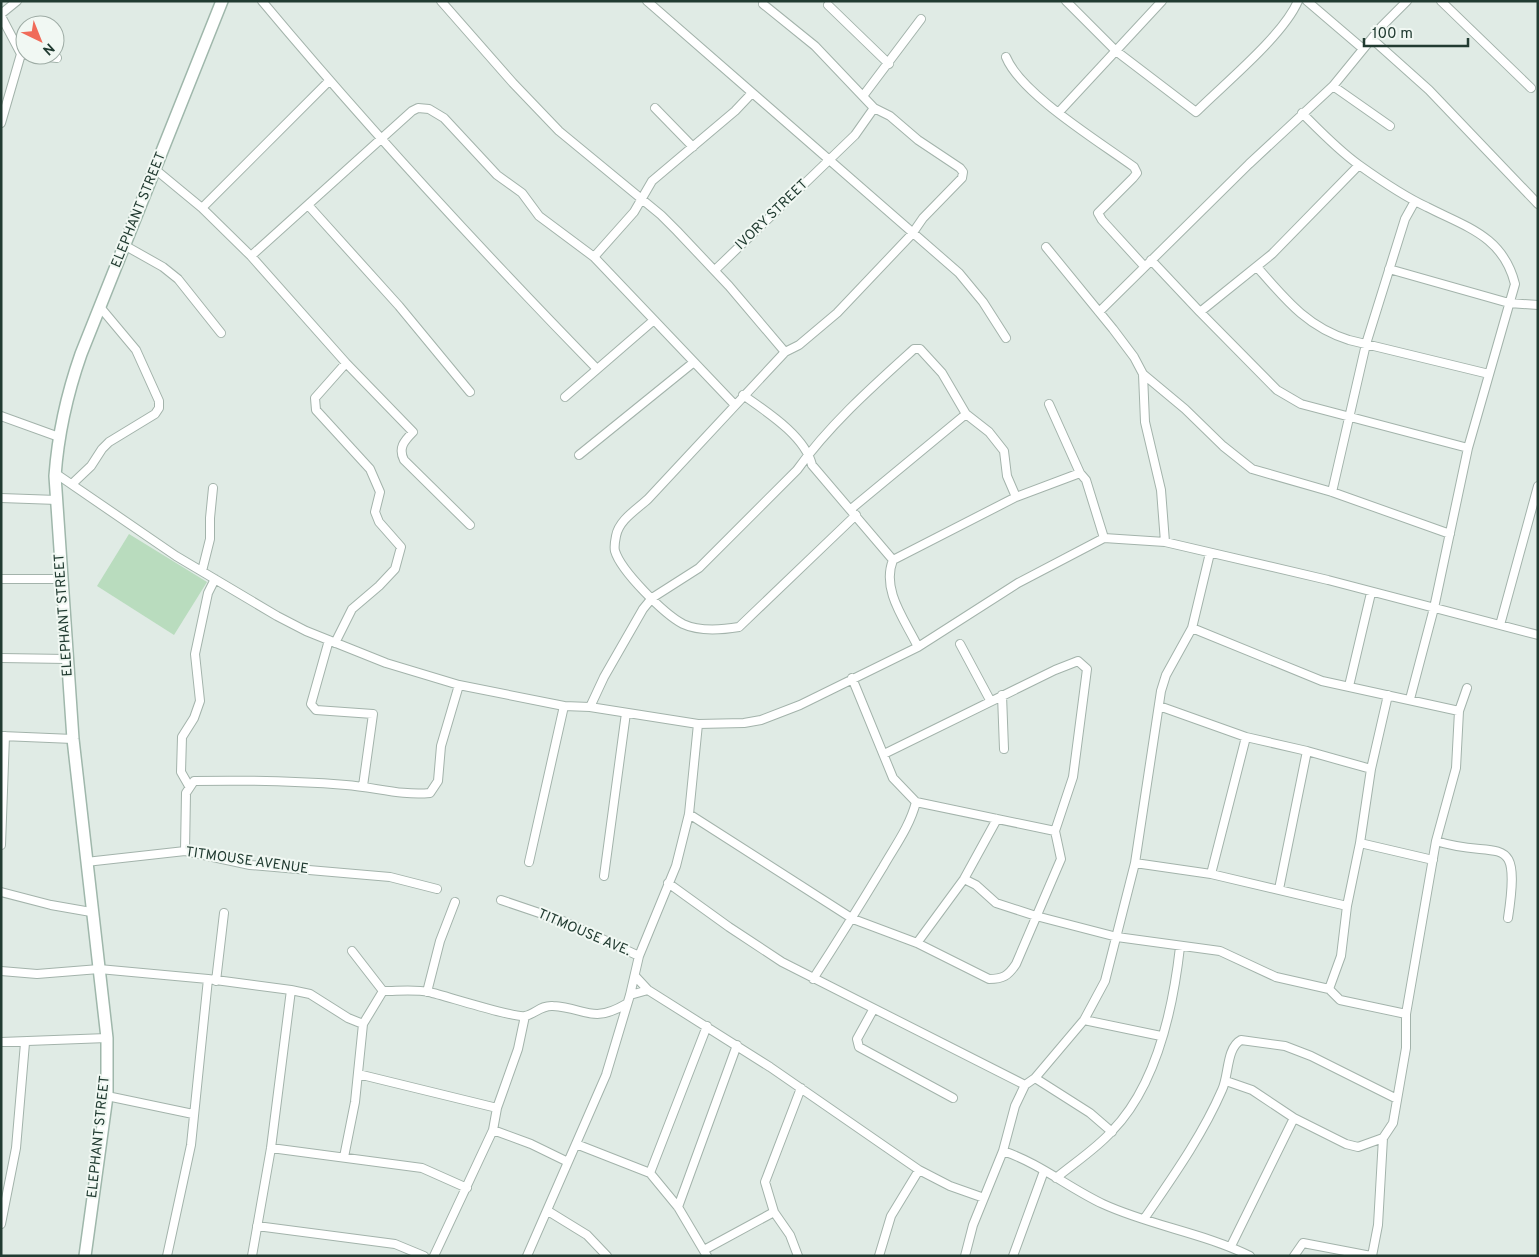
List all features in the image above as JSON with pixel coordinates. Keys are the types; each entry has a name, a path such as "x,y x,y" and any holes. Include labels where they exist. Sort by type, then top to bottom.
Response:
{"main road":[{"name":"ELEPHANT STREET","path":"85,1256 106,1096 107,1038 72,739 57,500 56,473 59,437 76,369 222,1"}],"street":[{"path":"15,39 1,15 18,1"},
{"path":"262,1 328,81 379,138 509,278 597,369"},
{"path":"441,1 513,83 560,131 661,215 715,270 785,352"},
{"path":"647,1 962,277 983,302 1006,338"},
{"path":"1066,1 1116,51 1196,112 1277,32 1293,14 1298,1"},
{"path":"1059,112 1162,1"},
{"path":"1307,1 1362,48"},
{"path":"1099,312 1144,266 1332,86 1362,48 1407,1"},
{"path":"1441,1 1531,88"},
{"path":"763,4 815,46 874,108 890,116 918,140 964,172 956,185 923,218 912,234 838,313 799,345 785,352 734,404 648,499 623,521 616,535 614,550 620,561 652,598 683,624 699,629 739,627 854,512 966,414"},
{"path":"828,5 889,64"},
{"path":"863,96 889,64 921,19"},
{"path":"1372,39 1429,90 1538,204"},
{"path":"1006,57 1018,77 1059,112 1134,167 1137,173 1134,178 1098,212 1102,220 1144,266"},
{"path":"1,122 21,65"},
{"path":"202,208 328,81"},
{"path":"1332,86 1390,126"},
{"path":"594,257 642,199 652,182 752,92"},
{"path":"250,256 308,205 379,138 418,108 429,109 437,113 497,175 522,194 539,216 594,257 734,404"},
{"path":"655,108 693,147"},
{"name":"IVORY STREET","path":"715,270 859,131 874,108"},
{"path":"1302,113 1341,152 1359,165 1415,201 1479,232 1495,246 1512,272 1515,284 1468,448 1434,608 1410,699"},
{"path":"1200,312 1258,267 1359,165"},
{"path":"156,170 202,208 250,256 346,363 413,432 402,443 401,454 404,460 470,525"},
{"path":"1332,492 1366,344 1405,219 1415,201"},
{"path":"308,205 423,333 470,392"},
{"path":"124,245 163,267 178,279 221,334"},
{"path":"1046,247 1099,312 1134,358 1143,374 1185,409 1223,446 1252,469 1332,492 1450,534"},
{"path":"1151,260 1277,390 1301,404 1468,448"},
{"path":"1258,267 1289,304 1318,328 1337,336 1366,344 1489,374"},
{"path":"1389,269 1510,303 1538,305"},
{"path":"72,484 91,466 109,442 155,414 159,408 159,401 136,350 100,308"},
{"path":"565,397 654,320"},
{"path":"590,707 623,643 643,609 652,598 699,568 797,470 809,453 866,393 914,349 920,349 934,362 966,414 989,432 1004,451 1007,476 1016,497"},
{"path":"578,455 694,362"},
{"path":"346,363 315,398 316,410 370,469 380,492 375,512 379,522 401,547 395,569 380,586 352,608 332,641 310,704 316,710 373,714 363,786"},
{"path":"1143,374 1145,422 1161,490 1165,542"},
{"path":"743,395 778,420 809,453 812,465 893,560"},
{"path":"1049,404 1080,473 1086,480 1104,538"},
{"path":"1,416 59,437"},
{"path":"56,473 214,579 276,616 386,663 459,684 564,706 590,707 698,724 744,723 760,720 800,705 918,646 1018,583 1104,538 1165,542 1328,580 1371,593 1538,635"},
{"path":"918,646 890,589 889,570 893,560 1016,497 1080,473"},
{"path":"1500,625 1538,486"},
{"path":"202,571 210,539 213,488"},
{"path":"1,498 57,500"},
{"path":"965,1256 984,1198 1003,1151 1015,1106 1025,1085 1035,1078 1084,1020 1105,982 1135,863 1159,706 1166,675 1192,628 1210,553"},
{"path":"1,579 62,579"},
{"path":"189,786 181,772 182,737 194,718 200,701 195,654 208,593 214,579"},
{"path":"1349,686 1371,593"},
{"path":"1192,628 1308,676 1459,711"},
{"path":"960,644 990,700"},
{"path":"1,658 67,659"},
{"path":"689,814 853,919 917,943 988,979 1002,979 1008,975 1016,964 1061,859 1055,830 1062,816 1073,777 1087,669 1078,661 990,700 884,754"},
{"path":"852,678 893,778 916,802 1055,830"},
{"path":"185,852 186,792 194,781 282,780 363,786 417,794 430,793 438,781 441,746 459,684"},
{"path":"1294,1256 1303,1243 1372,1256 1378,1225 1383,1138 1393,1123 1406,1048 1406,1014 1436,842 1456,768 1459,711 1467,688"},
{"path":"1002,695 1004,749"},
{"path":"1329,989 1342,956 1347,906 1360,843 1371,769 1388,695"},
{"path":"528,862 564,706"},
{"path":"1159,706 1246,737 1307,751 1371,769"},
{"path":"604,876 626,713"},
{"path":"527,1256 606,1075 630,995 639,956 676,866 689,814 698,724"},
{"path":"1,845 3,736 72,739"},
{"path":"1211,874 1246,737"},
{"path":"1279,889 1307,751"},
{"path":"813,979 853,919 913,816 916,802"},
{"path":"917,943 964,879 997,819"},
{"path":"1436,842 1452,846 1489,848 1504,853 1509,858 1513,871 1508,918"},
{"path":"1360,843 1433,860"},
{"name":"TITMOUSE AVENUE","path":"86,862 185,852 250,864 390,877 437,889"},
{"path":"1135,863 1211,874 1347,906"},
{"path":"964,879 976,885 996,903 1036,916 1117,937 1180,947 1220,950 1276,977 1329,989 1340,1000 1406,1014"},
{"path":"668,883 782,962 873,1010 1025,1085"},
{"path":"1,892 51,905 92,912"},
{"name":"TITMOUSE AVE.","path":"501,900 563,921 639,956"},
{"path":"427,992 440,941 455,902"},
{"path":"167,1256 191,1145 193,1114 212,980 224,913"},
{"path":"1056,1178 1112,1132 1138,1100 1156,1059 1176,984 1180,947"},
{"path":"352,951 383,991"},
{"path":"1,971 37,974 98,969 291,990 310,994 348,1018 363,1024"},
{"path":"635,976 648,990 737,1045 919,1170 950,1186 984,1198"},
{"path":"252,1256 271,1148 291,990"},
{"path":"630,995 648,990"},
{"path":"383,991 427,992 525,1016 543,1007 554,1006 587,1014 600,1015 614,1011 626,1004"},
{"path":"344,1156 358,1074 363,1024 383,991"},
{"path":"873,1010 857,1038 858,1047 953,1098"},
{"path":"434,1256 493,1130 497,1108 518,1049 525,1016"},
{"path":"1084,1020 1161,1036"},
{"path":"650,1173 707,1026"},
{"path":"1,1042 107,1038"},
{"path":"1144,1219 1206,1124 1226,1080 1232,1052 1237,1042 1241,1040 1270,1042 1311,1056 1396,1099"},
{"path":"1,1224 16,1148 25,1042"},
{"path":"678,1207 737,1045"},
{"path":"358,1074 497,1108"},
{"path":"1035,1078 1090,1113 1112,1132"},
{"path":"1226,1080 1252,1090 1294,1118 1346,1144 1358,1147 1383,1138"},
{"path":"798,1256 790,1235 774,1212 765,1182 801,1088"},
{"path":"106,1096 193,1114"},
{"path":"1231,1246 1294,1118"},
{"path":"493,1130 531,1144 568,1162"},
{"path":"576,1144 650,1173 678,1207 705,1253 774,1212"},
{"path":"271,1148 344,1156 422,1168 467,1188"},
{"path":"1003,1151 1027,1159 1044,1171 1102,1203 1144,1219 1231,1246 1250,1256"},
{"path":"879,1256 891,1216 919,1170"},
{"path":"1013,1256 1044,1171"},
{"path":"548,1211 587,1235 607,1256"},
{"path":"257,1226 395,1244 424,1256"}],"green space":[{"path":"129,534 207,582 174,635 97,586"}]}
